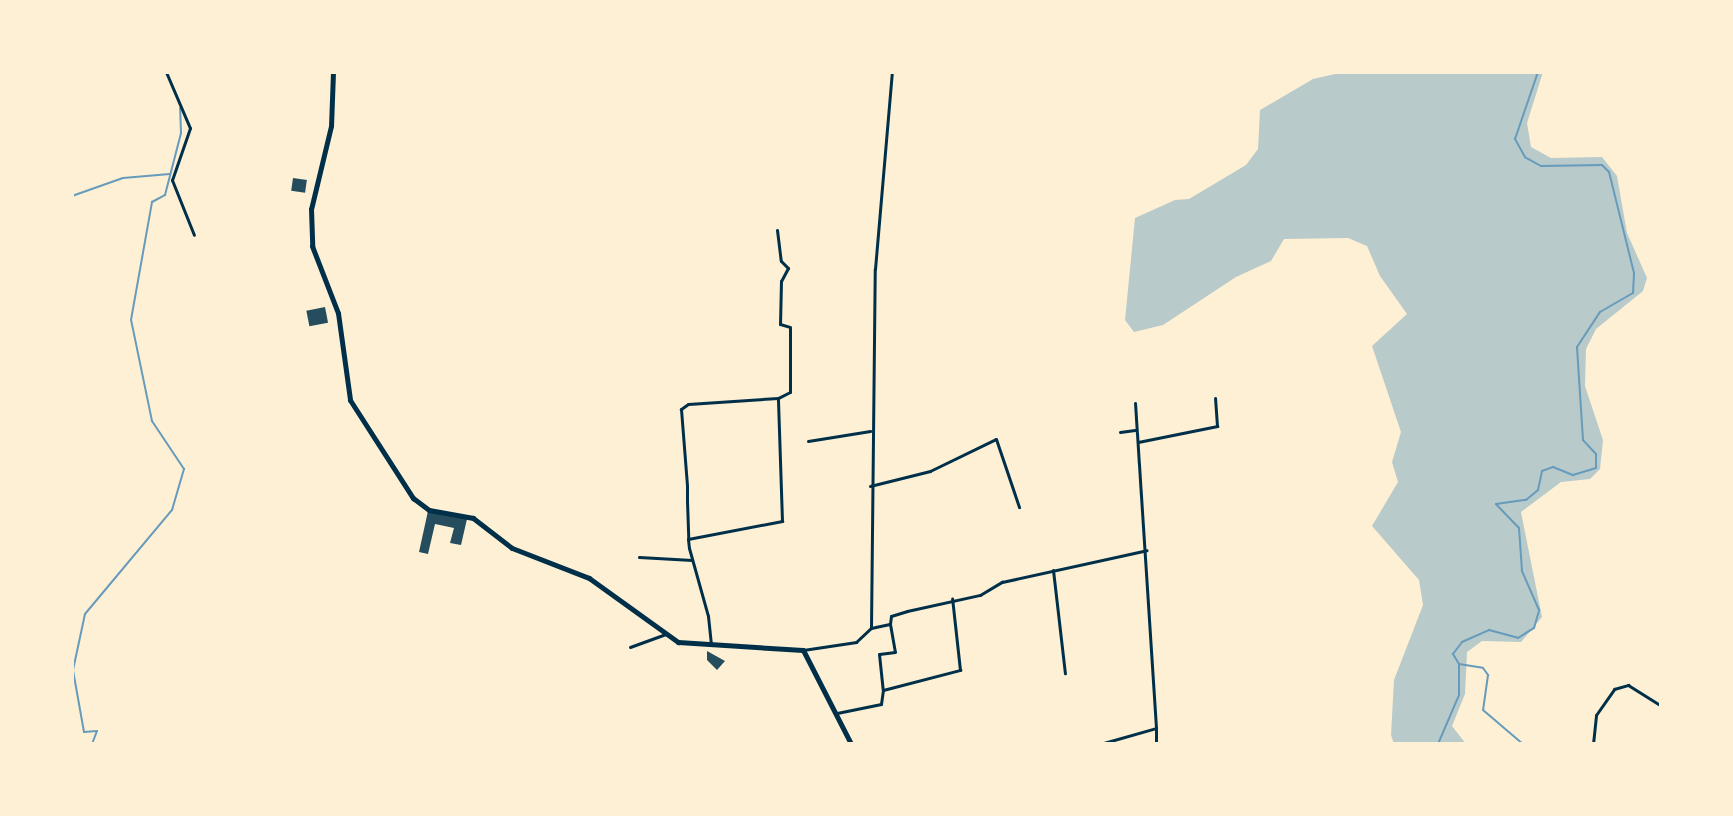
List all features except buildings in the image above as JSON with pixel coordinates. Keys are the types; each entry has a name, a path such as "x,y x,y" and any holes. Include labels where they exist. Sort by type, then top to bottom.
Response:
{"main road":[{"path":"333,72 331,126 315,185 310,236 338,313 355,410 419,504 473,518 512,548 589,578 678,642 803,650 851,744"}],"street":[{"path":"166,72 190,128 172,180 194,235"},
{"path":"871,628 870,431 881,160 892,72"},
{"path":"711,644 688,539 683,406 778,398 790,392 790,327 780,324 781,281 788,268 781,261 777,230"},
{"path":"688,539 781,523 778,398"},
{"path":"1138,442 1217,426 1215,398"},
{"path":"1135,403 1147,550 1156,744"},
{"path":"1120,432 1135,430"},
{"path":"808,441 870,431"},
{"path":"870,486 930,471 996,439 1019,507"},
{"path":"837,713 881,704 883,690 879,654 895,652 891,616 1053,570 1147,550"},
{"path":"639,557 692,560"},
{"path":"1053,570 1065,673"},
{"path":"883,690 960,670 952,598"},
{"path":"803,650 856,642 871,628 890,624"},
{"path":"630,647 666,634"},
{"path":"1593,744 1596,715 1614,689 1628,685 1661,706"},
{"path":"1100,744 1156,728"}],"shaded area":[{"path":"1344,72 1543,72 1527,123 1531,147 1551,158 1602,157 1617,176 1627,233 1647,278 1643,291 1596,329 1586,349 1585,386 1603,440 1600,469 1590,479 1561,482 1521,512 1542,617 1521,642 1482,641 1467,652 1465,694 1452,726 1466,744 1394,744 1391,735 1394,680 1423,605 1419,580 1372,526 1398,482 1392,462 1401,432 1372,346 1407,314 1380,276 1367,246 1348,238 1284,239 1271,261 1236,277 1163,325 1134,332 1125,320 1135,218 1175,200 1189,199 1246,165 1258,149 1260,110 1313,79"}],"waterway":[{"path":"1438,744 1459,695 1459,664 1453,654 1462,642 1489,630 1518,638 1534,628 1539,610 1522,571 1519,528 1496,504 1526,500 1538,490 1542,471 1553,467 1573,475 1596,468 1596,454 1583,440 1577,347 1600,312 1633,293 1634,273 1609,172 1602,165 1541,166 1525,157 1515,139 1538,72"},
{"path":"92,744 97,731 84,732 73,670 85,614 172,510 184,469 152,421 131,320 152,202 165,195 181,133 180,108"},
{"path":"72,196 123,178 170,174"},
{"path":"1459,664 1483,668 1488,675 1483,710 1523,744"}]}
